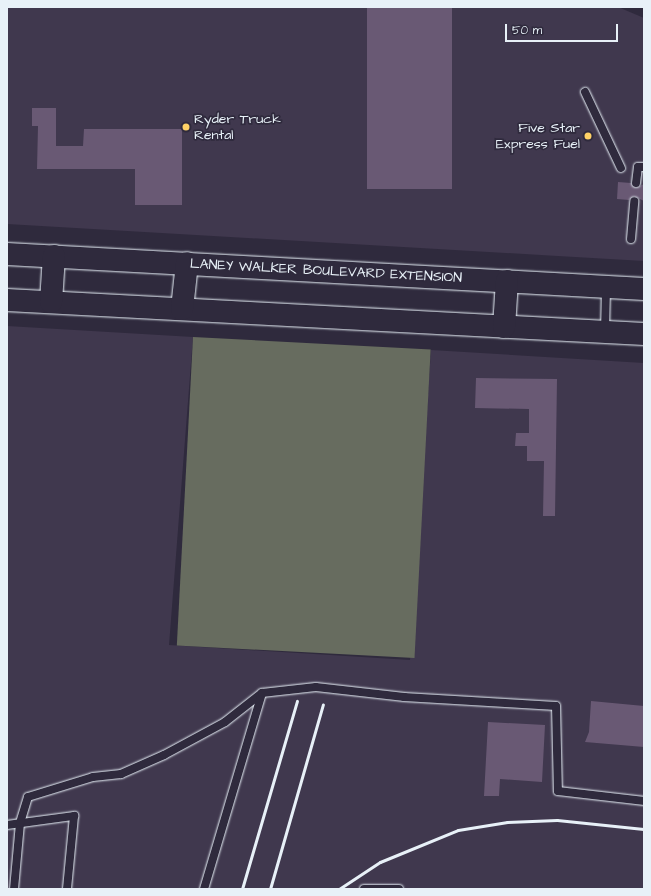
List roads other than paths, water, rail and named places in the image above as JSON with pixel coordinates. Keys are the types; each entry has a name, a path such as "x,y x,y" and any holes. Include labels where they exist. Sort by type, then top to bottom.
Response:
{"main road":[{"name":"LANEY WALKER BOULEVARD EXTENSION","path":"7,254 644,289"},
{"path":"51,302 54,256"},
{"path":"182,309 187,263"},
{"path":"504,327 507,281"},
{"path":"7,300 644,334"}],"lane":[{"path":"586,92 621,168"},
{"path":"636,183 638,167 644,167"},
{"path":"630,239 634,201"},
{"path":"605,332 606,286"},
{"path":"14,889 20,823 28,797 93,777 121,774 164,756 225,722 262,693 316,687 404,697 556,706 558,791 644,801"},
{"path":"204,889 262,693"},
{"path":"7,825 74,816 67,889"},
{"path":"364,889 399,889"}],"railway":[{"path":"242,889 297,701"},
{"path":"270,889 323,704"},
{"path":"339,889 380,862 458,830 507,822 557,820 644,829"}],"place":[{"name":"Ryder Truck Rental","path":"186,127"},
{"name":"Five Star Express Fuel","path":"588,136"}]}
